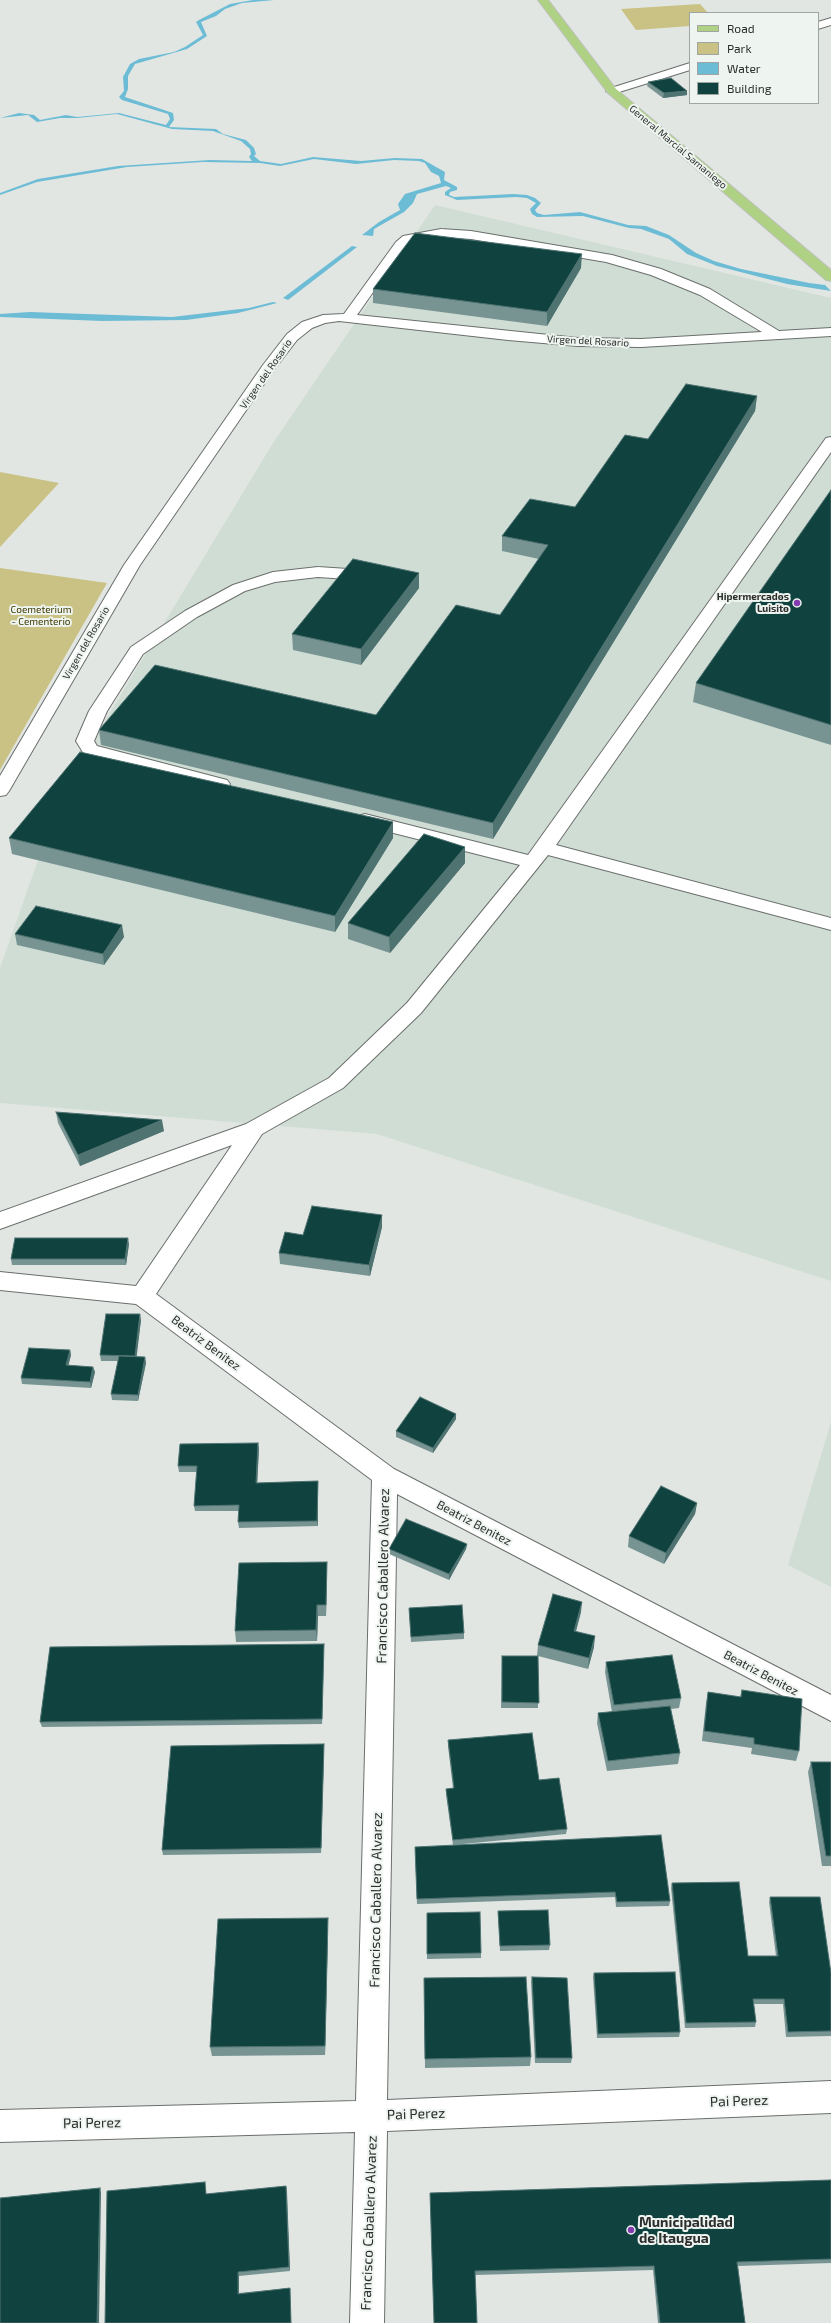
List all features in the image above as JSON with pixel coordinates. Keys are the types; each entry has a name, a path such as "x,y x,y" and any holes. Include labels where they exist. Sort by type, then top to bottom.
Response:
{"main road":[{"name":"General Marcial Samaniego","path":"543,0 612,91 830,277"}],"street":[{"path":"819,26 831,21"},
{"path":"612,91 689,66"},
{"path":"348,318 400,245 407,239 441,233 471,235 607,258 656,272 705,292 778,336"},
{"name":"Virgen del Rosario","path":"0,791 132,565 268,368 292,337 306,325 330,317 578,342 641,343 831,332"},
{"path":"0,1221 254,1129 336,1083 414,1008 538,855 831,441"},
{"path":"235,788 90,750 85,741 98,712 137,651 190,614 239,588 273,577 299,573 348,574"},
{"path":"349,816 538,855 831,924"},
{"path":"0,1281 142,1296 254,1129"},
{"name":"Beatriz Benitez","path":"142,1296 385,1476 831,1709"},
{"name":"Francisco Caballero Alvarez","path":"367,2323 385,1476"},
{"name":"Pai Perez","path":"0,2126 372,2116 831,2097"}],"shaded area":[{"path":"435,205 831,298 831,1281 377,1134 0,1103 0,968 62,792 273,443"},
{"path":"831,1422 831,1587 788,1565"}],"green space":[{"path":"700,4 707,12 689,12 689,26 636,30 621,9"},
{"path":"0,472 59,483 0,547"},
{"name":"Coemeterium - Cementerio","path":"0,568 107,583 0,770"}],"water":[{"path":"253,0 274,0 242,3 225,9 216,16 201,22 207,36 187,49 135,64 128,76 128,89 125,97 173,113 174,120 169,127 216,129 223,134 246,140 254,148 256,154 254,156 260,161 281,164 313,157 361,161 395,158 422,159 445,172 444,180 457,187 457,190 450,192 449,195 454,197 513,194 527,195 535,198 541,203 535,210 537,213 544,215 580,212 628,225 646,226 669,235 696,253 714,261 741,269 825,285 831,291 787,284 717,266 687,254 669,239 641,229 629,228 583,216 537,217 532,214 530,209 536,203 527,198 516,197 457,200 445,195 445,192 451,188 446,186 417,194 413,203 404,212 374,229 373,236 362,235 379,222 400,210 398,204 405,194 441,183 439,176 431,172 425,163 419,161 394,160 356,164 314,159 280,166 260,163 203,162 127,167 37,182 0,195 0,193 38,179 118,166 210,160 252,161 249,157 251,154 250,149 241,141 213,131 172,129 117,114 77,118 60,118 37,122 28,115 0,118 19,113 34,115 40,120 66,115 77,117 119,113 166,125 170,119 168,114 122,100 119,97 124,91 123,77 130,64 139,59 174,52 185,47 203,35 196,22 230,4"},
{"path":"352,246 357,247 288,300 283,298"},
{"path":"273,302 277,303 238,313 186,320 102,321 0,317 0,314 30,312 172,317 249,308"}],"building":[{"path":"671,78 687,91 664,93 648,82"},
{"path":"415,233 582,254 547,312 373,289"},
{"path":"686,384 757,396 493,823 99,730 155,665 376,715 456,605 500,615 548,545 502,536 530,499 575,507 625,435 648,439"},
{"name":"Hipermercados Luisito","path":"831,490 831,725 696,683"},
{"path":"353,559 419,573 361,649 292,634"},
{"path":"80,752 393,822 335,916 9,838"},
{"path":"424,834 465,847 389,937 348,923"},
{"path":"36,906 122,925 103,954 15,934"},
{"path":"56,1112 162,1120 78,1155"},
{"path":"312,1206 382,1215 369,1265 279,1253 285,1232 303,1235"},
{"path":"15,1238 128,1238 125,1259 11,1259"},
{"path":"106,1314 140,1314 135,1356 100,1355"},
{"path":"29,1348 70,1350 66,1365 93,1367 90,1382 21,1378"},
{"path":"119,1356 145,1357 138,1395 111,1394"},
{"path":"420,1397 456,1414 433,1448 396,1431"},
{"path":"258,1443 256,1483 318,1481 317,1521 238,1522 239,1505 194,1506 197,1466 178,1466 180,1444"},
{"path":"661,1486 697,1503 666,1553 629,1536"},
{"path":"406,1519 467,1544 449,1574 389,1549"},
{"path":"327,1562 326,1605 317,1605 316,1630 235,1631 239,1563"},
{"path":"553,1594 582,1602 574,1631 595,1636 589,1658 538,1645"},
{"path":"462,1605 464,1633 411,1637 409,1608"},
{"path":"324,1644 322,1719 40,1722 50,1647"},
{"path":"672,1655 681,1698 614,1705 606,1662"},
{"path":"502,1656 538,1656 539,1703 502,1702"},
{"path":"742,1690 802,1699 799,1751 754,1744 754,1738 704,1731 708,1692 741,1697"},
{"path":"670,1706 680,1753 608,1761 598,1713"},
{"path":"532,1733 539,1780 559,1778 567,1829 453,1840 446,1789 454,1788 448,1740"},
{"path":"324,1744 321,1848 162,1850 171,1746"},
{"path":"811,1762 831,1762 831,1856 826,1856"},
{"path":"661,1835 670,1901 617,1902 615,1892 417,1899 415,1847"},
{"path":"739,1882 748,1956 778,1956 770,1897 820,1897 831,1973 831,2031 788,2032 784,1999 753,1999 756,2022 686,2023 672,1883"},
{"path":"548,1910 550,1945 500,1946 498,1911"},
{"path":"480,1912 481,1953 427,1954 427,1913"},
{"path":"328,1918 325,2046 210,2047 218,1919"},
{"path":"675,1972 680,2032 598,2034 594,1973"},
{"path":"526,1977 531,2057 425,2059 424,1978"},
{"path":"532,1977 567,1978 572,2058 536,2058"},
{"name":"Municipalidad de Itaugua","path":"831,2180 831,2259 737,2262 745,2323 660,2323 654,2266 475,2271 477,2323 434,2323 430,2193"},
{"path":"205,2182 206,2194 286,2186 289,2267 238,2272 238,2294 290,2288 291,2323 105,2323 107,2191"},
{"path":"100,2188 97,2323 0,2323 0,2198"}],"place":[{"name":"Hipermercados Luisito","path":"797,603"},
{"name":"Municipalidad de Itaugua","path":"631,2230"}]}
